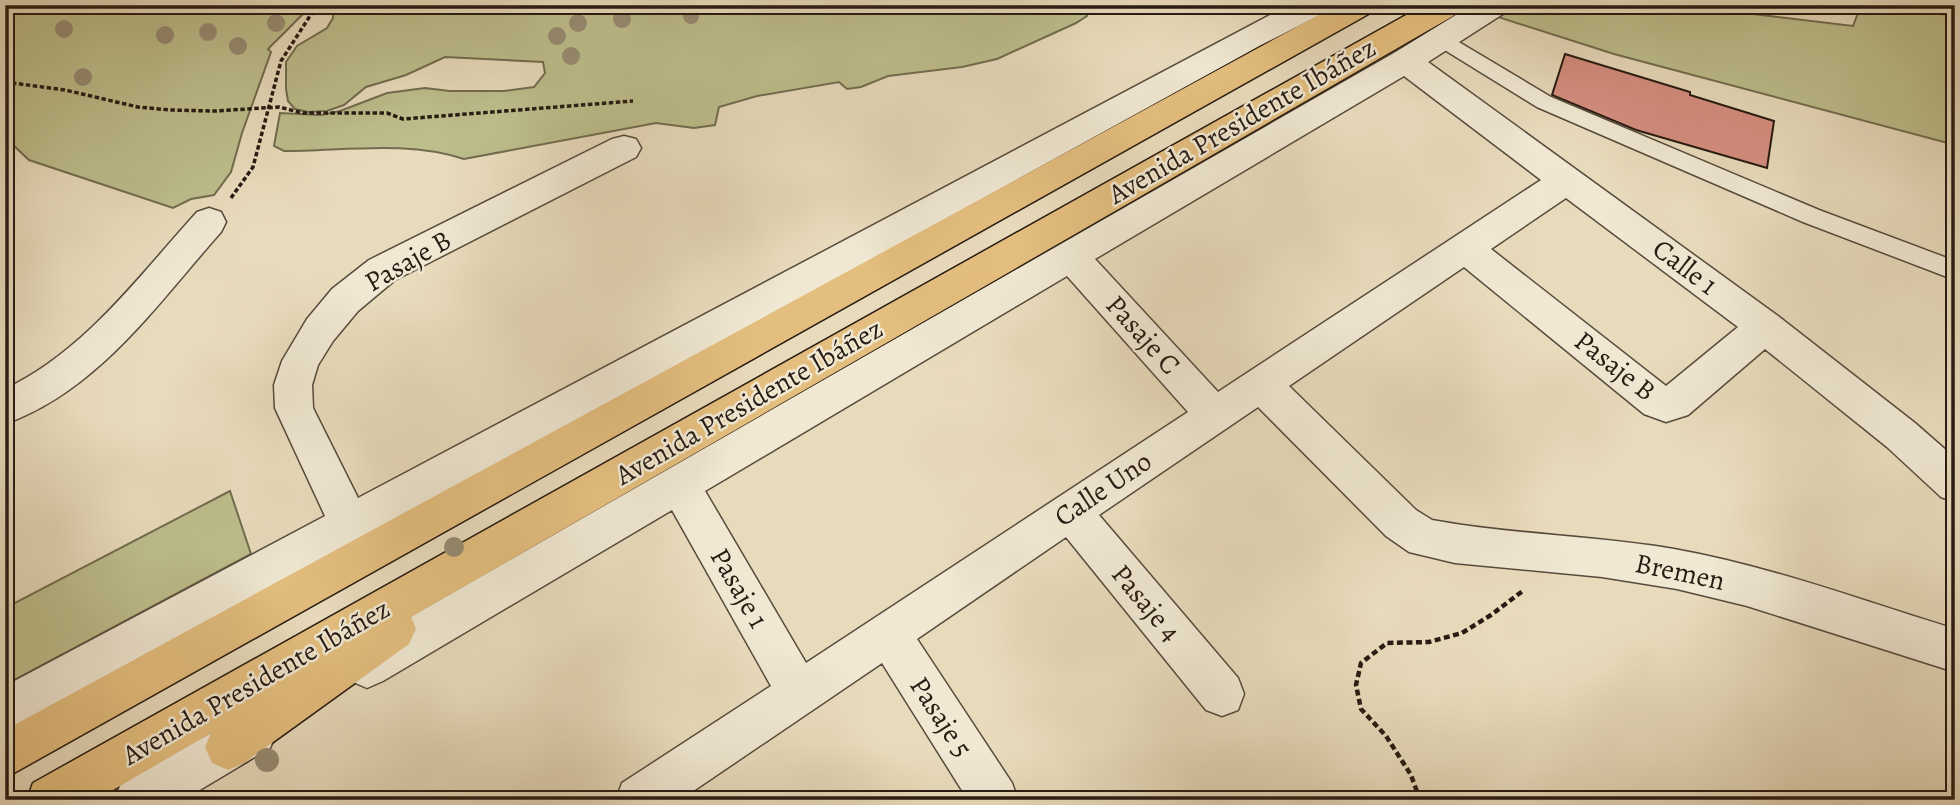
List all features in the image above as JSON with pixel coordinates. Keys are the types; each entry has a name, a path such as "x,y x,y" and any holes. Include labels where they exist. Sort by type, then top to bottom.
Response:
{"main road":[{"name":"Avenida Presidente Ibáñez","path":"5,755 1361,5"},
{"name":"Avenida Presidente Ibáñez","path":"50,800 1356,55 1446,22"},
{"path":"228,747 570,503"}],"street":[{"name":"Avenida Presidente Ibáñez","path":"147,798 228,747 1405,61 1446,22 1495,5"},
{"path":"5,710 350,526 891,230 1250,37 1313,6"},
{"name":"Calle 1","path":"1405,61 1765,327 1901,435 1955,484"},
{"name":"Pasaje B","path":"350,526 294,408 293,385 301,361 320,330 345,300 382,270 624,148"},
{"name":"Calle Uno","path":"663,793 799,693 1568,179"},
{"path":"5,407 45,388 89,355 209,222"},
{"name":"Pasaje B","path":"1465,248 1658,402 1666,405 1674,403 1765,327"},
{"name":"Pasaje C","path":"1071,256 1215,415"},
{"name":"Bremen","path":"1262,384 1401,523 1424,538 1455,544 1602,557 1677,569 1747,586 1955,650"},
{"name":"Pasaje 1","path":"679,484 799,693"},
{"name":"Pasaje 4","path":"1070,511 1222,694"},
{"name":"Pasaje 5","path":"888,633 995,800"}],"lane":[{"path":"1446,22 1544,102 1811,216 1955,271"}],"path":[{"path":"209,222 239,189 253,167 281,61 317,5"},
{"path":"1787,5 1955,14"},
{"path":"5,82 65,90 138,107 170,110 215,111 279,107 303,113 387,113 403,118 633,101"},
{"path":"1420,800 1411,775 1386,736 1361,709 1356,685 1361,663 1387,643 1410,644 1447,640 1488,619 1530,585 1555,554"}],"green space":[{"path":"5,5 305,5 305,12 268,49 271,52 231,172 214,195 191,199 173,208 29,160 12,144 5,142"},
{"path":"477,5 1088,5 1087,16 1076,23 997,59 962,67 888,76 861,87 847,89 839,82 757,96 719,107 715,125 694,128 656,123 464,159 443,153 398,148 284,151 274,146 280,113 321,115 340,111 387,93 425,88 504,91 534,87 545,73 543,62 445,57 406,75 366,87 344,105 327,111 308,112 295,109 288,101 286,62 297,46 327,28 333,18 333,8 395,9"},
{"path":"1514,5 1678,5 1853,26 1861,5 1955,5 1955,145 1614,54 1498,17"},
{"path":"230,491 251,554 5,685 5,608"}],"building":[{"path":"1565,54 1774,121 1767,168 1636,130 1552,95"}]}
